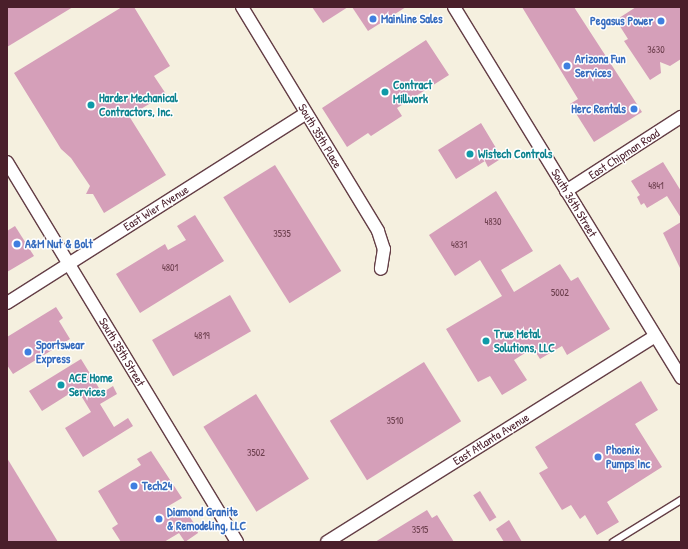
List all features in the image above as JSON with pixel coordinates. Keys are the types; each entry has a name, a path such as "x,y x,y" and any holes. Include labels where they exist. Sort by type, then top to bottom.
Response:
{"street":[{"name":"South 35th Place","path":"242,7 378,231 384,249 381,269"},
{"name":"South 36th Street","path":"454,7 681,378"},
{"name":"East Wier Avenue","path":"7,303 306,113"},
{"name":"East Chipman Road","path":"566,191 681,117"},
{"name":"South 35th Street","path":"7,162 237,542"},
{"name":"East Atlanta Avenue","path":"327,542 655,336"}],"lane":[{"path":"613,542 681,500"}],"building":[{"path":"7,7 73,7 7,47"},
{"name":"Harder Mechanical Contractors, Inc.","path":"122,7 134,7 170,66 154,76 166,94 129,116 166,175 104,213 93,194 86,194 90,186 71,158 61,149 14,73"},
{"path":"312,7 348,7 323,23"},
{"name":"Mainline Sales","path":"352,7 406,7 368,31"},
{"path":"522,7 574,7 642,112 594,142 570,104 578,99"},
{"path":"636,7 681,7 681,59 670,66 660,62 661,73 650,80 624,41 628,39 616,20"},
{"name":"Contract Millwork","path":"426,40 449,75 397,108 402,116 371,136 368,133 347,147 322,108"},
{"name":"Wistech Controls","path":"481,123 502,158 488,167 485,161 456,179 438,150"},
{"path":"663,162 681,191 681,218 667,196 647,208 644,203 641,205 637,197 640,195 631,181"},
{"path":"275,165 341,271 290,303 223,197"},
{"path":"496,191 533,251 501,270 514,292 560,264 571,281 578,277 610,329 567,355 562,346 540,359 533,348 514,360 527,380 502,395 490,376 478,382 446,329 502,296 480,260 455,276 429,235"},
{"path":"195,215 224,261 140,313 116,274 165,244 168,250 186,240 177,226"},
{"path":"681,222 681,270 663,233"},
{"name":"A&M Nut & Bolt","path":"15,226 34,256 7,272 7,231"},
{"path":"230,295 251,331 173,376 152,340"},
{"name":"Sportswear Express","path":"56,307 63,318 59,321 70,339 13,374 7,365 7,337"},
{"path":"81,359 102,393 113,386 117,394 100,404 114,427 128,418 133,426 83,457 65,428 91,412 77,389 42,411 29,391"},
{"path":"424,362 461,421 367,480 330,421"},
{"name":"Phoenix Pumps Inc","path":"641,381 658,410 635,424 662,467 607,502 619,522 597,535 585,515 580,519 571,505 562,510 539,473 548,468 535,447"},
{"path":"256,394 309,479 256,512 203,427"},
{"path":"151,451 182,498 165,508 188,514 198,533 185,542 179,533 164,542 121,542 112,528 118,524 98,491 141,465 137,459"},
{"path":"7,458 58,542 7,542"},
{"path":"480,491 496,517 490,522 473,495"},
{"path":"427,510 432,518 437,515 454,542 375,542"},
{"path":"509,520 522,542 504,542 496,529"}],"place":[{"name":"Mainline Sales","path":"373,19"},
{"name":"Pegasus Power","path":"661,21"},
{"name":"Arizona Fun Services","path":"567,66"},
{"name":"Contract Millwork","path":"385,92"},
{"name":"Harder Mechanical Contractors, Inc.","path":"91,105"},
{"name":"Herc Rentals","path":"634,109"},
{"name":"Wistech Controls","path":"470,154"},
{"name":"A&M Nut & Bolt","path":"17,244"},
{"name":"True Metal Solutions, LLC","path":"486,341"},
{"name":"Sportswear Express","path":"28,352"},
{"name":"ACE Home Services","path":"61,385"},
{"name":"Phoenix Pumps Inc","path":"598,457"},
{"name":"Tech24","path":"134,486"},
{"name":"Diamond Granite & Remodeling, LLC","path":"159,519"}]}
